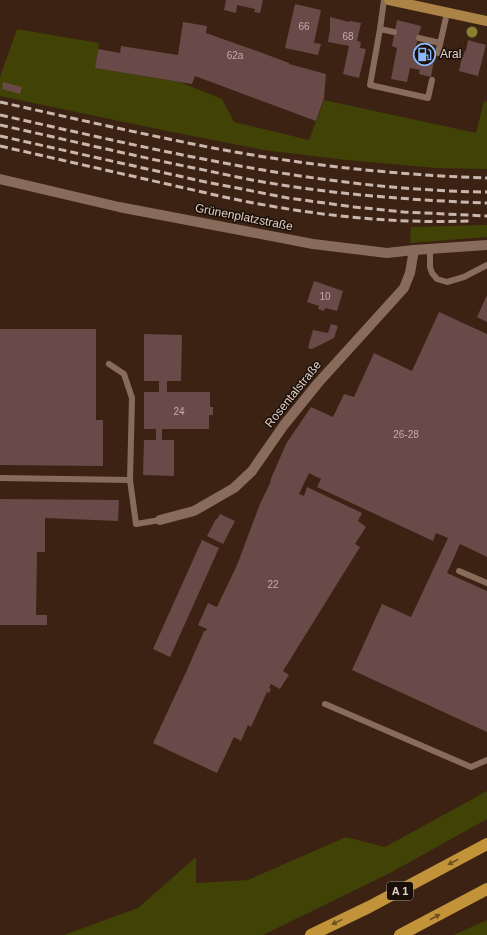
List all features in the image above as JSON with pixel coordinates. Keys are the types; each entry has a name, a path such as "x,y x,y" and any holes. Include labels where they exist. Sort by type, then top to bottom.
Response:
{"highway":[{"name":"A 1","path":"311,935 369,907 487,844"},
{"path":"400,935 487,889"}],"main road":[{"path":"389,0 487,22"}],"street":[{"name":"Grünenplatzstraße","path":"0,179 120,207 313,244 388,253 487,245"},
{"name":"Rosentalstraße","path":"160,520 194,511 234,488 252,471 284,425 318,383 404,288 410,273 414,250"}],"lane":[{"path":"384,0 370,85 428,98 432,80"},
{"path":"438,53 447,13"},
{"path":"380,29 394,32"},
{"path":"419,38 440,43"},
{"path":"430,249 430,267 432,273 437,279 446,282 464,277 487,265"},
{"path":"110,364 124,374 132,398 130,480 136,524 160,520"},
{"path":"0,478 130,480"},
{"path":"459,571 487,583"},
{"path":"325,704 471,767 487,760"}],"shaded area":[{"path":"17,29 99,43 95,68 180,82 222,99 234,122 309,140 324,100 476,133 484,101 487,102 487,169 436,168 346,160 263,150 0,96 0,77"},
{"path":"487,225 487,237 410,243 411,227"},
{"path":"487,791 487,819 390,873 263,935 64,935 138,908 196,857 196,883 248,880 346,837 385,847"},
{"path":"487,920 487,935 454,935"}],"building":[{"path":"226,0 263,0 260,13 254,12 255,9 237,5 236,13 224,10"},
{"path":"295,4 321,10 314,43 321,44 318,55 285,48"},
{"path":"330,17 349,22 361,23 357,41 361,42 360,48 366,49 359,78 343,74 349,46 328,42"},
{"path":"397,20 421,26 415,50 435,54 431,77 419,74 420,70 410,68 407,82 391,79 397,48 392,46"},
{"path":"183,22 207,26 206,33 289,64 326,74 324,98 316,121 195,76 192,84 95,68 98,49 120,53 121,46 178,55"},
{"path":"468,40 486,45 478,76 459,71"},
{"path":"3,82 22,87 20,94 2,89"},
{"path":"314,281 343,291 337,311 325,308 324,311 318,309 319,306 307,302"},
{"path":"487,295 487,322 477,317"},
{"path":"439,312 487,334 487,557 460,544 447,573 487,591 487,732 352,670 382,604 411,617 448,538 436,533 433,541 317,487 321,479 309,473 299,494 304,496 307,487 362,513 358,521 366,527 355,544 360,547 283,671 289,675 280,689 271,684 269,688 271,689 269,693 267,692 251,727 248,725 241,741 234,737 217,773 153,743 204,631 207,629 198,625 208,603 217,607 237,565 260,504 286,444 311,407 333,417 344,394 354,397 374,353 412,371"},
{"path":"331,324 338,326 334,338 312,349 308,348 313,330 328,333"},
{"path":"0,329 96,329 96,420 103,420 103,466 0,465"},
{"path":"144,334 182,335 181,381 167,381 167,392 210,392 210,407 213,407 213,415 209,415 209,429 162,429 162,440 174,440 174,476 143,475 144,440 156,440 156,429 144,429 144,392 159,392 159,381 144,381"},
{"path":"0,499 119,500 118,521 45,518 45,552 37,552 36,615 47,615 47,625 0,625"},
{"path":"220,514 235,521 223,544 207,536"},
{"path":"202,540 219,548 170,657 153,649"}],"railway":[{"path":"0,102 186,143 247,154 384,172 487,178"},
{"path":"0,115 181,155 302,176 425,190 487,192"},
{"path":"0,125 165,162 281,185 369,196 487,203"},
{"path":"0,136 201,181 288,198 404,212 487,216"},
{"path":"0,146 224,197 315,213 407,221 469,221"}],"place":[{"name":"Aral","path":"424,54"}]}
